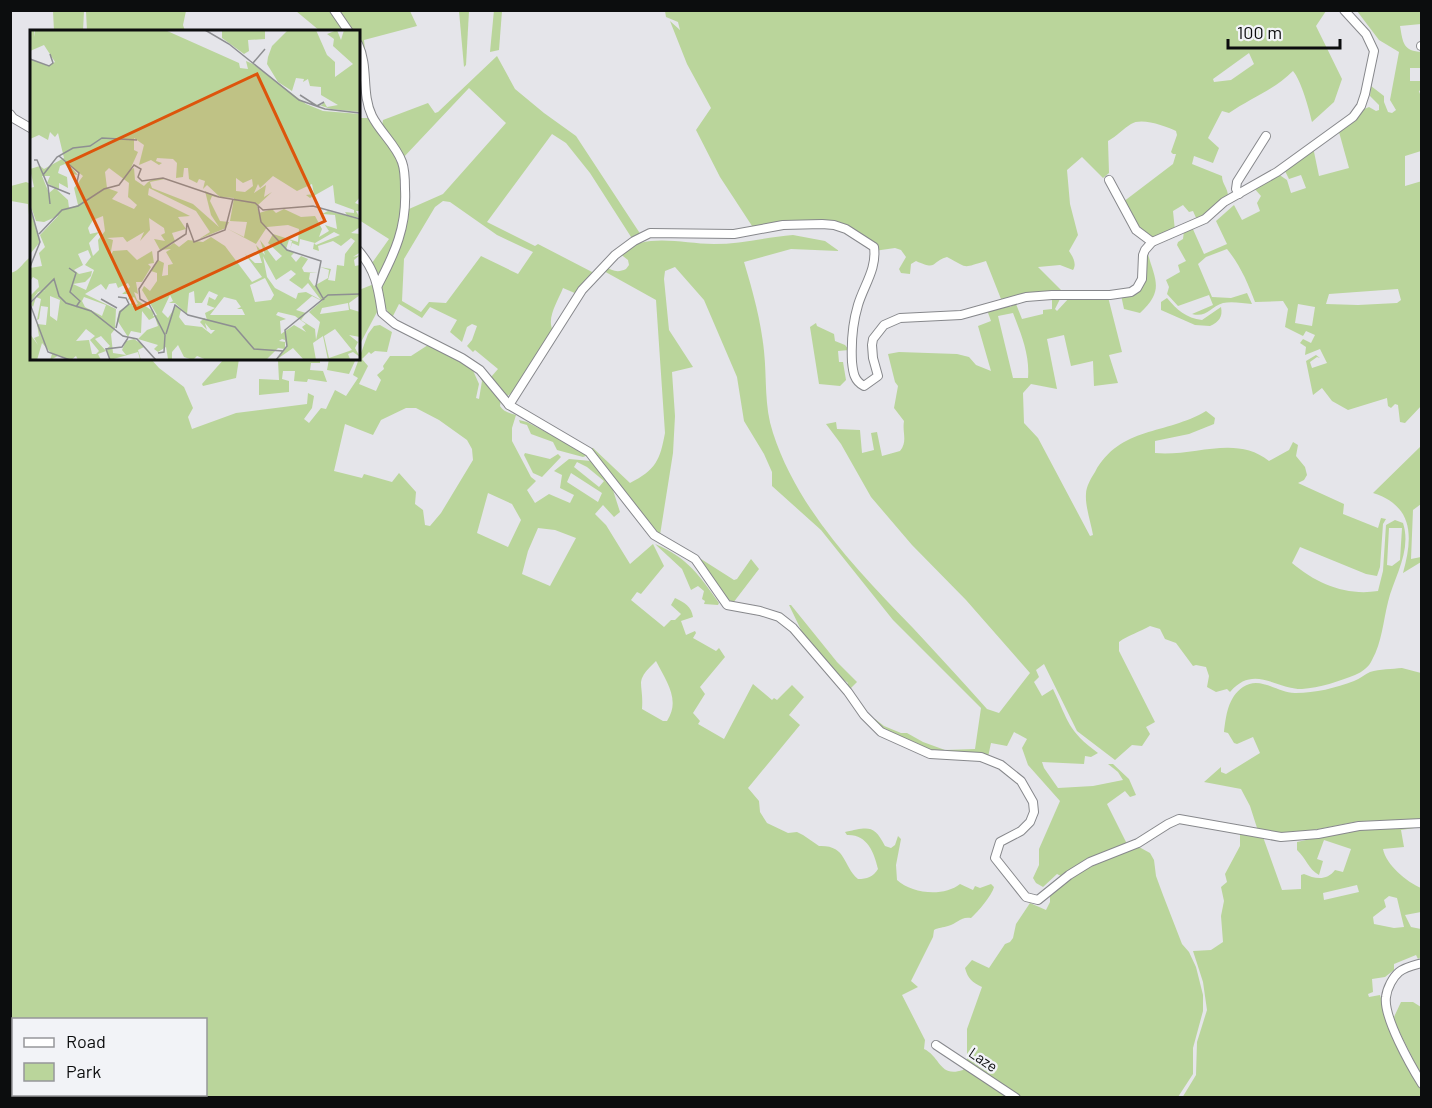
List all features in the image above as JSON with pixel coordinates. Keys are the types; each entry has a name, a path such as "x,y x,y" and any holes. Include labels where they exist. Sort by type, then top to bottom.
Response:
{"street":[{"path":"334,10 348,30"},
{"path":"509,405 582,290 615,255 650,233 734,234 783,225 822,224 846,229 874,247 876,258 858,304 850,337 853,373 858,383 864,386 878,376 872,345 873,339 884,325 907,317 933,318 961,315 1026,297 1110,296 1131,292 1137,288 1142,279 1143,255 1152,242 1205,219 1224,202 1277,172 1353,117 1361,106 1374,51 1366,34 1344,10"},
{"path":"360,49 364,60 367,99 372,116 402,162 405,177 405,222 399,243 378,285"},
{"path":"10,114 30,128"},
{"path":"1239,194 1236,189 1237,182 1266,136"},
{"path":"1109,180 1136,230 1152,242"},
{"path":"360,252 367,261 378,285 382,313 395,324 462,358 480,370 509,405 589,453 654,534 695,559 727,605 779,617 793,628 848,692 864,715 881,732 930,754 981,757 1001,765 1021,781 1033,802 1034,812 1030,822 1021,831 1000,842 995,858 1026,897 1038,900 1069,875 1090,862 1138,843 1179,819 1281,837 1318,834 1359,826 1422,823"},
{"path":"1422,963 1401,970 1386,996 1387,1010 1400,1044 1422,1084"},
{"name":"Laze","path":"936,1045 1016,1098"}],"green space":[{"path":"494,10 502,11 499,50 490,52"},
{"path":"53,11 84,11 83,30 54,30"},
{"path":"86,11 186,11 183,25 185,30 87,30"},
{"path":"296,11 331,11 346,30 319,30"},
{"path":"335,11 410,11 417,26 364,40 365,50 363,51 360,44 360,30 351,30"},
{"path":"459,11 469,11 466,65 464,67"},
{"path":"665,11 1326,11 1316,26 1342,79 1334,102 1312,122 1302,88 1293,71 1270,89 1229,113 1222,111 1208,138 1219,148 1213,163 1194,156 1192,164 1222,176 1228,196 1197,220 1193,211 1189,212 1183,205 1173,211 1175,231 1153,238 1140,233 1123,202 1173,164 1176,154 1171,152 1177,135 1176,131 1154,123 1141,121 1131,124 1108,141 1109,173 1103,178 1082,157 1067,170 1070,204 1078,235 1069,251 1075,265 1073,270 1060,265 1038,267 1065,294 1029,293 1001,299 986,261 966,266 947,257 933,265 916,261 911,264 910,274 901,273 899,269 906,257 901,250 895,248 874,251 852,236 829,225 754,229 720,177 696,130 711,108 687,64 670,21 680,30 678,22 666,17","holes":["1249,53 1254,64 1231,80 1214,82 1213,79"]},
{"path":"1357,11 1421,11 1421,24 1400,26 1407,48 1422,52 1421,68 1410,68 1410,81 1421,81 1419,91 1422,100 1421,151 1405,156 1405,186 1422,181 1422,405 1405,423 1400,422 1398,405 1395,404 1391,408 1388,406 1387,398 1348,410 1332,401 1322,388 1313,395 1306,361 1316,355 1320,358 1317,357 1310,362 1312,368 1327,363 1320,349 1305,355 1306,347 1300,343 1303,339 1311,343 1315,335 1306,331 1303,336 1285,327 1288,309 1283,301 1255,302 1243,274 1227,249 1206,257 1198,264 1212,297 1231,298 1247,293 1252,304 1226,302 1201,315 1192,314 1213,305 1209,295 1178,306 1167,294 1169,287 1166,280 1180,272 1178,265 1186,261 1177,245 1183,239 1184,231 1192,227 1204,254 1227,244 1216,221 1234,205 1242,220 1260,211 1257,203 1261,196 1254,188 1278,174 1287,180 1291,193 1306,188 1301,175 1289,179 1285,171 1313,147 1319,176 1349,168 1339,132 1362,110 1369,107 1376,111 1379,110 1379,105 1370,96 1371,86 1384,96 1388,112 1392,113 1396,110 1390,100 1399,52 1379,40","holes":["1398,289 1401,300 1397,303 1326,304 1329,294","1298,304 1315,307 1312,326 1295,323"]},
{"path":"497,56 515,89 576,136 641,235 633,240 590,173 566,143 552,134 487,222 535,246 538,244 594,273 577,294 563,288 552,315 553,331 512,393 507,396 491,377 498,369 467,346 477,326 472,324 467,327 462,342 450,332 457,320 430,307 422,318 399,304 392,318 385,307 381,285 405,233 409,209 443,194 506,123 469,88 402,159 382,126 383,120 428,103 435,113","holes":["443,201 450,202 497,235 533,252 518,274 481,256 446,303 429,302 421,312 402,301 404,259 435,207"]},
{"path":"360,118 369,118 390,144 402,171 403,225 380,274 372,263 389,239 360,221"},
{"path":"26,182 30,184 30,215 28,204 11,201 11,186"},
{"path":"793,235 825,241 839,251 791,249 744,262 761,329 770,423 784,461 814,514 851,562 987,709 999,713 1030,673 871,497 841,444 826,424 836,422 837,429 860,430 862,453 874,450 871,433 877,432 882,456 900,451 904,440 904,421 894,408 898,386 888,354 899,352 957,354 969,357 976,365 991,371 978,326 991,321 987,310 1016,304 1022,319 1043,314 1043,310 1052,309 1052,297 1061,297 1055,309 1057,311 1069,298 1108,297 1122,352 1109,355 1118,383 1094,386 1093,361 1071,366 1064,335 1047,339 1057,389 1031,384 1023,393 1024,423 1038,438 1090,536 1093,535 1086,499 1089,483 1105,457 1117,446 1131,439 1191,419 1206,411 1215,418 1214,424 1189,434 1155,441 1155,453 1229,448 1256,453 1269,461 1289,450 1293,442 1298,445 1296,456 1305,467 1307,475 1298,483 1344,504 1343,514 1378,528 1381,518 1386,519 1383,524 1380,567 1377,576 1366,574 1300,547 1292,563 1311,577 1343,590 1378,591 1383,571 1386,525 1395,520 1403,523 1404,554 1388,602 1378,646 1369,665 1355,675 1315,687 1292,688 1256,679 1239,684 1230,692 1227,689 1216,692 1207,687 1209,676 1206,667 1193,666 1176,643 1165,639 1160,629 1150,626 1119,642 1119,651 1155,722 1146,727 1150,734 1142,746 1132,745 1115,760 1077,731 1044,664 1036,670 1039,677 1034,682 1042,696 1053,689 1074,731 1098,753 1091,757 1085,756 1084,764 1042,762 1058,788 1093,786 1123,780 1118,772 1108,764 1113,764 1129,779 1136,795 1130,797 1125,791 1107,804 1128,846 1063,877 1057,874 1043,887 1036,883 1033,878 1039,865 1039,849 1060,801 1028,765 1022,748 1027,739 1014,732 1007,746 991,743 988,757 925,750 885,731 873,720 945,750 975,749 981,708 893,620 821,530 772,486 772,472 744,421 737,377 704,300 675,267 665,271 664,279 669,330 693,367 672,372 675,416 673,453 660,535 589,448 593,448 630,483 651,469 659,457 665,433 656,300 602,270 605,266 615,271 626,269 629,265 628,260 619,253 641,243 653,241 724,244","holes":["1013,313 1026,353 1028,378 1013,378 998,316","1389,528 1402,528 1400,560 1392,566 1387,565"]},
{"path":"1147,251 1156,284 1153,298 1140,313 1124,309 1121,295 1138,289"},
{"path":"30,258 30,360 152,360 184,387 193,408 188,417 192,429 236,413 307,404 308,393 314,396 312,408 304,419 309,423 321,408 326,409 335,390 346,396 358,378 353,375 368,334 374,326 380,325 392,332 387,352 375,351 371,354 369,352 362,359 368,366 359,384 376,391 381,380 377,375 384,369 383,366 390,356 411,356 428,345 471,366 479,384 476,398 479,399 482,381 475,368 501,399 500,406 516,415 512,428 512,441 531,477 536,481 527,490 535,503 549,494 570,503 574,495 560,488 562,475 554,471 569,459 591,461 612,487 620,512 614,517 603,505 595,514 606,525 630,564 653,544 664,566 641,594 637,592 631,600 664,627 681,614 671,605 675,598 682,602 689,607 693,617 681,621 686,635 695,631 693,638 716,651 719,648 725,657 700,687 705,694 693,713 700,721 698,724 724,739 753,684 772,700 774,698 777,700 792,685 804,697 789,715 800,725 748,788 759,801 760,812 767,823 788,833 797,832 819,846 835,849 858,879 867,878 878,869 872,851 865,841 854,835 847,835 845,832 865,828 874,831 885,846 891,848 895,845 898,836 901,839 896,865 897,880 903,885 928,892 946,891 960,884 973,890 975,886 980,888 991,884 994,887 971,918 965,918 934,930 933,937 911,981 918,987 902,995 925,1040 924,1049 945,1069 955,1072 963,1070 967,1063 967,1029 982,987 971,980 965,968 972,960 989,968 1005,944 1013,938 1016,924 1030,903 1046,910 1050,896 1074,875 1139,847 1150,853 1154,860 1156,876 1182,944 1189,952 1196,967 1203,995 1203,1011 1193,1048 1193,1074 1178,1097 11,1097 10,273 17,270","holes":["406,408 416,408 439,420 467,440 472,449 473,460 441,513 430,526 425,525 423,510 415,504 416,492 399,473 392,482 364,474 362,478 334,471 345,424 373,435 381,420","577,462 604,481 599,487 574,467","571,473 602,493 598,502 567,482","488,493 512,504 521,520 508,547 477,533","538,528 555,530 576,538 550,586 522,574 528,551","656,661 668,683 672,698 673,706 667,721 642,709 642,678"]},
{"path":"374,284 377,312 360,344 360,290"},
{"path":"1167,298 1178,310 1191,317 1202,320 1221,307 1221,316 1210,326 1195,325 1161,310 1161,302"},
{"path":"816,323 817,326 834,334 835,341 845,345 849,350 838,351 839,362 843,362 846,380 840,386 819,384 810,327"},
{"path":"223,360 239,360 236,378 203,386 202,384"},
{"path":"271,360 320,360 320,363 311,363 310,370 323,371 327,382 308,379 307,382 294,381 295,371 283,371 282,379 289,381 289,392 259,395 259,379 279,380 278,361"},
{"path":"329,360 355,361 349,374 327,370"},
{"path":"519,420 587,454 586,456 557,450 553,442 531,434 527,425 520,423"},
{"path":"1421,446 1421,504 1413,510 1411,559 1421,557 1421,562 1403,573 1409,535 1407,524 1396,506 1373,493"},
{"path":"525,453 550,459 558,454 561,457 542,477 533,473"},
{"path":"655,544 676,555 692,568 712,593 718,605 704,604 705,601 702,599 704,591 698,586 691,590 682,569"},
{"path":"701,559 734,580 751,559 759,569 733,603 719,588"},
{"path":"789,605 857,682 849,690 846,686 848,683 842,681 803,634"},
{"path":"1402,668 1421,673 1421,820 1360,821 1298,833 1258,831 1250,806 1241,789 1204,782 1221,767 1221,772 1226,774 1260,753 1253,737 1237,744 1228,733 1224,732 1231,701 1243,687 1256,683 1289,693 1311,692 1347,684 1370,672"},
{"path":"1421,825 1421,827 1401,830 1404,847 1383,849 1388,861 1398,872 1421,888 1421,912 1405,915 1411,927 1421,929 1421,957 1418,959 1416,955 1394,964 1394,970 1385,977 1372,979 1373,992 1368,994 1369,997 1380,995 1392,1037 1421,1090 1421,1097 1182,1098 1196,1075 1197,1042 1207,1010 1203,982 1193,951 1211,950 1223,942 1221,916 1224,901 1221,887 1227,882 1225,874 1240,846 1240,833 1263,837 1282,890 1301,889 1301,875 1304,874 1321,878 1332,874 1335,870 1343,872 1351,849 1324,840 1317,859 1323,861 1319,875 1312,870 1297,850 1297,842 1352,830","holes":["1357,885 1359,892 1324,900 1323,893","1389,896 1397,898 1404,927 1394,928 1374,924 1373,917 1386,907 1384,900"]},
{"path":"1401,1002 1413,1002 1421,1007 1421,1075 1395,1023 1394,1017"}]}
